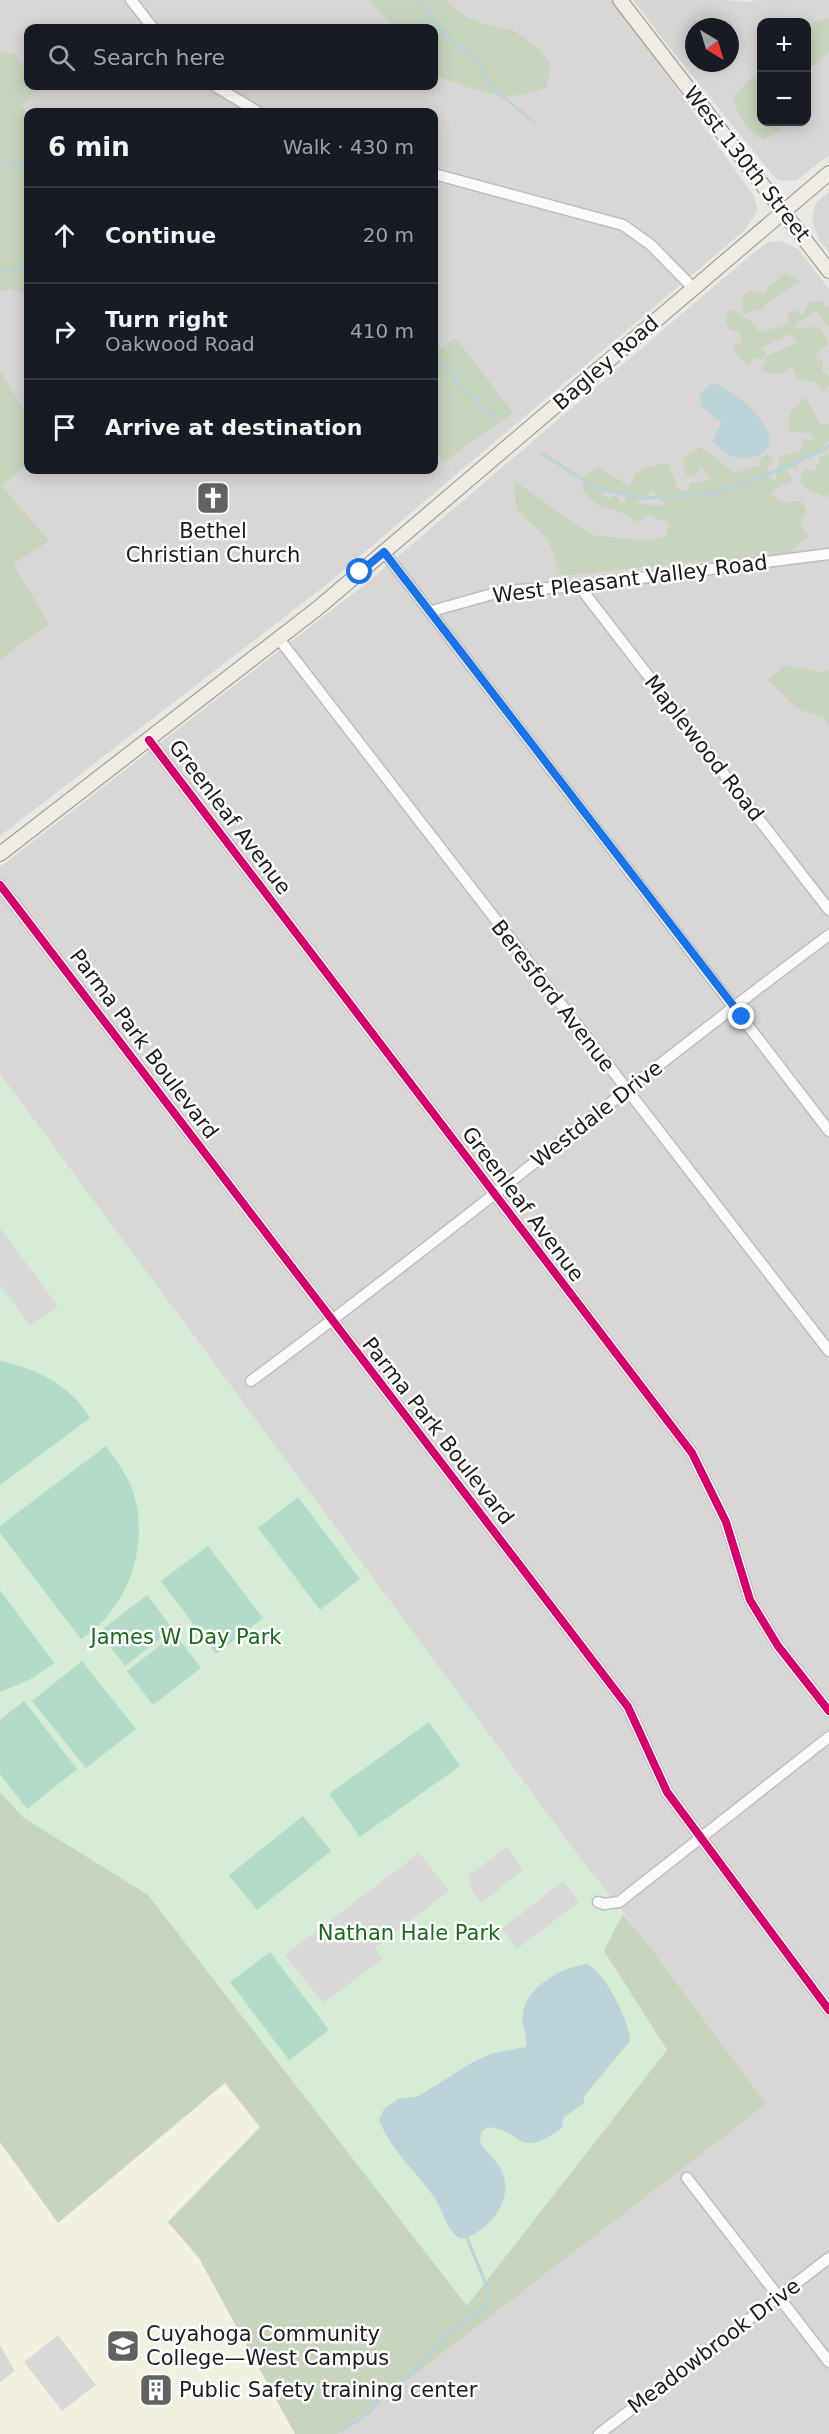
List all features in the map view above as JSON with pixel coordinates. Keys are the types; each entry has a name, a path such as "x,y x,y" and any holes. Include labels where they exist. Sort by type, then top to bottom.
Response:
{"main road":[{"name":"West 130th Street","path":"620,0 829,271"},
{"name":"Bagley Road","path":"384,552 829,173"},
{"path":"0,854 279,639 384,552"}],"street":[{"path":"130,0 150,24"},
{"path":"221,90 251,108"},
{"path":"438,175 623,225 651,245 693,288"},
{"path":"384,552 432,611 829,1131"},
{"name":"West Pleasant Valley Road","path":"432,611 503,591 579,586 829,554"},
{"name":"Maplewood Road","path":"579,586 829,910"},
{"name":"Beresford Avenue","path":"279,639 829,1351"},
{"name":"Greenleaf Avenue","path":"149,740 692,1453 726,1522 750,1600 778,1646 829,1711"},
{"name":"Parma Park Boulevard","path":"0,885 331,1322 628,1707 667,1792 829,2010"},
{"name":"Westdale Drive","path":"252,1381 494,1195 733,1006 829,935"},
{"path":"598,1902 604,1904 619,1902 701,1840 829,1737"},
{"path":"687,2178 829,2362"},
{"name":"Meadowbrook Drive","path":"599,2434 829,2258"}],"shaded area":[{"path":"0,0 613,0 754,196 758,210 745,230 321,589 0,836"},
{"path":"368,0 445,0 464,16 484,24 513,30 536,46 550,63 547,87 531,93 503,95 476,90 438,76 438,24 391,24"},
{"path":"633,0 726,0 703,18 685,18 685,33 668,46"},
{"path":"726,0 746,2 759,0 772,18 757,18 757,126 811,126 811,18 777,18 801,0 829,0 829,155 797,180 776,179 689,72 739,72 739,18 703,18"},
{"path":"759,0 801,0 777,18 772,18"},
{"path":"829,18 829,51 811,67 811,24"},
{"path":"685,33 685,67 668,46"},
{"path":"0,51 15,54 24,69 24,90 35,90 22,106 24,109 24,294 11,289 0,291"},
{"path":"757,74 757,126 781,126 781,129 764,140 758,137 744,122 733,96"},
{"path":"829,192 829,251 819,240 812,218 816,203"},
{"path":"780,241 798,249 829,289 829,2434 337,2434 765,2103 647,1943 570,1845 0,1074 0,867 368,582 751,255 768,242"},
{"path":"786,273 800,282 768,302 762,309 743,314 743,297 750,290 765,294 768,287"},
{"path":"822,301 825,307 829,307 829,326 827,327 817,311 798,322 794,328 819,327 829,342 815,355 823,362 822,371 829,377 829,384 823,392 815,382 798,379 792,366 777,374 761,369 767,356 798,342 789,334 761,348 766,354 762,360 756,357 747,365 733,350 736,344 742,343 740,332 730,330 726,322 727,312 733,309 748,319 760,332 784,326 789,320 787,315 795,310 803,315 809,302"},
{"path":"456,338 513,413 445,461 438,455 438,344 441,349"},
{"path":"0,371 24,410 24,467 2,486 49,541 13,564 49,624 0,659"},
{"path":"805,397 821,425 829,424 829,442 826,442 818,453 798,461 796,468 786,469 793,480 778,487 770,494 782,503 801,501 807,513 800,523 809,536 789,553 561,576 548,540 516,509 514,481 592,535 649,541 666,536 669,523 648,515 637,523 623,513 596,504 582,489 585,476 599,467 629,486 636,475 644,469 668,463 679,491 690,490 689,483 712,480 701,466 697,475 687,476 682,459 702,447 734,473 760,465 759,460 767,453 775,461 767,467 772,480 775,481 780,456 799,452 804,438 811,441 814,438 810,433 789,430 790,413","holes":["606,489 608,494 612,490 627,494 625,502 619,504 620,500 614,495 611,499 602,495","652,491 665,504 657,506 637,503 642,496"]},
{"path":"829,454 829,494 826,497 806,488 800,481 804,468 815,472 820,457"},
{"path":"785,665 820,672 829,671 829,726 823,717 798,709 768,680"},
{"path":"0,1228 58,1306 30,1326 0,1285"},
{"path":"0,1792 24,1818 667,2050 603,1951 623,1914 766,2104 337,2434 295,2434 199,2258 168,2222 260,2127 225,2083 58,2223 0,2142"},
{"path":"507,1847 523,1870 481,1903 469,1886 472,1883 468,1876"},
{"path":"419,1853 449,1891 375,1948 382,1959 323,2003 285,1955"},
{"path":"563,1881 579,1902 517,1949 502,1929"},
{"name":"Cuyahoga Community College—West Campus","path":"224,2082 260,2127 168,2222 199,2258 295,2434 0,2434 0,2142 58,2223"},
{"path":"58,2335 96,2385 62,2411 24,2362"},
{"path":"0,2345 15,2371 0,2382"}],"green space":[{"path":"0,1074 622,1914 604,1951 667,2050 467,2306 148,1895 24,1818 0,1792"},
{"path":"0,1361 26,1368 51,1380 73,1396 90,1418 0,1485"},
{"path":"106,1446 131,1486 137,1507 139,1528 137,1550 124,1591 98,1626 81,1639 0,1533 0,1526"},
{"path":"298,1497 360,1579 320,1610 258,1528"},
{"path":"208,1546 263,1618 216,1654 161,1581"},
{"path":"0,1590 54,1663 31,1679 0,1692"},
{"path":"147,1595 173,1629 125,1666 99,1632"},
{"path":"175,1634 201,1668 153,1705 127,1671"},
{"path":"82,1661 136,1729 86,1768 32,1701"},
{"path":"24,1701 77,1769 27,1809 0,1774 0,1720"},
{"path":"429,1722 460,1766 360,1837 329,1794"},
{"path":"303,1816 331,1851 257,1910 229,1875"},
{"path":"270,1952 329,2030 289,2060 230,1982"}],"water":[{"path":"712,383 739,398 765,426 769,435 769,444 760,456 734,457 724,452 712,441 722,423 701,406 699,395"},
{"path":"587,1964 609,1987 626,2022 630,2041 585,2095 583,2104 564,2117 562,2128 547,2138 528,2143 500,2130 487,2127 481,2132 480,2143 501,2169 505,2180 505,2192 497,2213 490,2222 461,2239 451,2231 434,2197 390,2142 379,2120 384,2109 398,2099 419,2096 473,2062 493,2053 526,2047 523,2014 531,1995 538,1987 557,1974"}],"waterway":[{"path":"418,0 424,4 435,24"},
{"path":"438,27 482,66 490,86 534,122"},
{"path":"0,157 7,164 24,162"},
{"path":"0,270 24,269"},
{"path":"438,357 462,388 495,417"},
{"path":"542,453 597,489 643,498 713,494 764,476 822,451 829,445"},
{"path":"342,2431 370,2412 384,2395 417,2370 446,2334 474,2316 490,2301 490,2294 467,2238"}],"cycle path":[{"path":"149,740 692,1453 726,1522 750,1600 778,1646 829,1711"},
{"path":"0,885 628,1707 667,1792 829,2010"}],"place":[{"name":"Bethel Christian Church","path":"213,498"},
{"name":"Cuyahoga Community College—West Campus","path":"123,2346"},
{"name":"Public Safety training center","path":"156,2390"}],"route":[{"path":"360,572 384,552 432,611 742,1017"}],"park label":[{"name":"James W Day Park","path":"186,1637"},
{"name":"Nathan Hale Park","path":"409,1933"}]}
